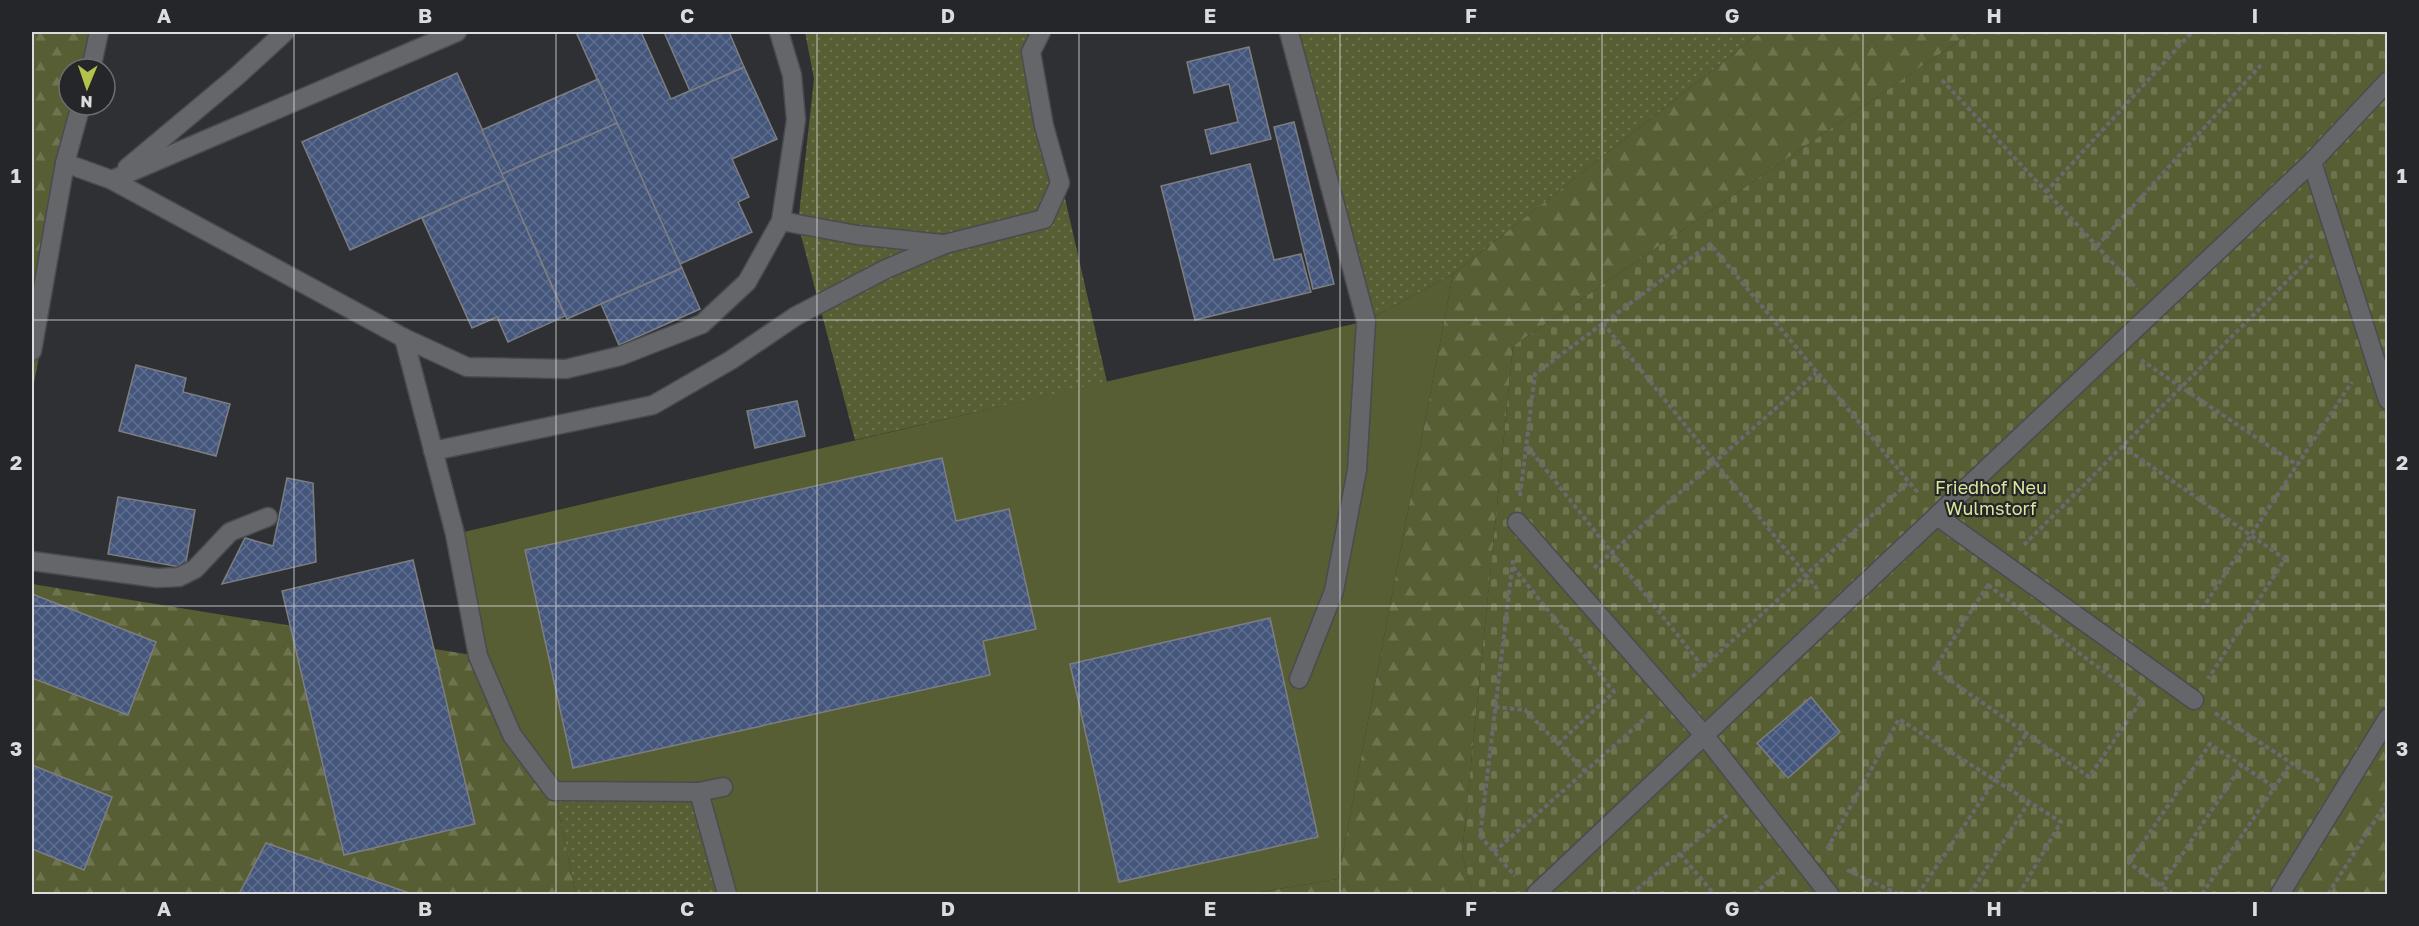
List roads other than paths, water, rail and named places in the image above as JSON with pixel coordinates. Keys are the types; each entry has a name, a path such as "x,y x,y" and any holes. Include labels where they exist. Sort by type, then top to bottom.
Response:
{"main road":[{"path":"94,57 99,32"},
{"path":"112,180 237,76 285,32"},
{"path":"112,180 458,32"},
{"path":"65,163 112,180 404,338 467,368 566,369 620,356 702,324 747,282 781,221 796,120 792,75 779,32"},
{"path":"433,451 653,405 731,360 796,316 886,269 945,244 1044,219 1060,183 1044,126 1031,52 1041,32"},
{"path":"1289,32 1366,321 1357,470 1334,591 1299,679"},
{"path":"1536,894 2312,162 2388,81"},
{"path":"32,351 65,163 78,117"},
{"path":"2312,162 2388,400"},
{"path":"781,221 857,235 945,244"},
{"path":"404,338 455,534 478,656 512,735 554,791 699,792 723,787"},
{"path":"1937,516 2194,700"},
{"path":"32,561 157,578 179,577 195,569 230,532 268,517"},
{"path":"1517,522 1705,736 1829,894"},
{"path":"2280,894 2388,718"},
{"path":"699,792 727,894"}],"park label":[{"name":"Friedhof Neu Wulmstorf","path":"1991,498"}]}
